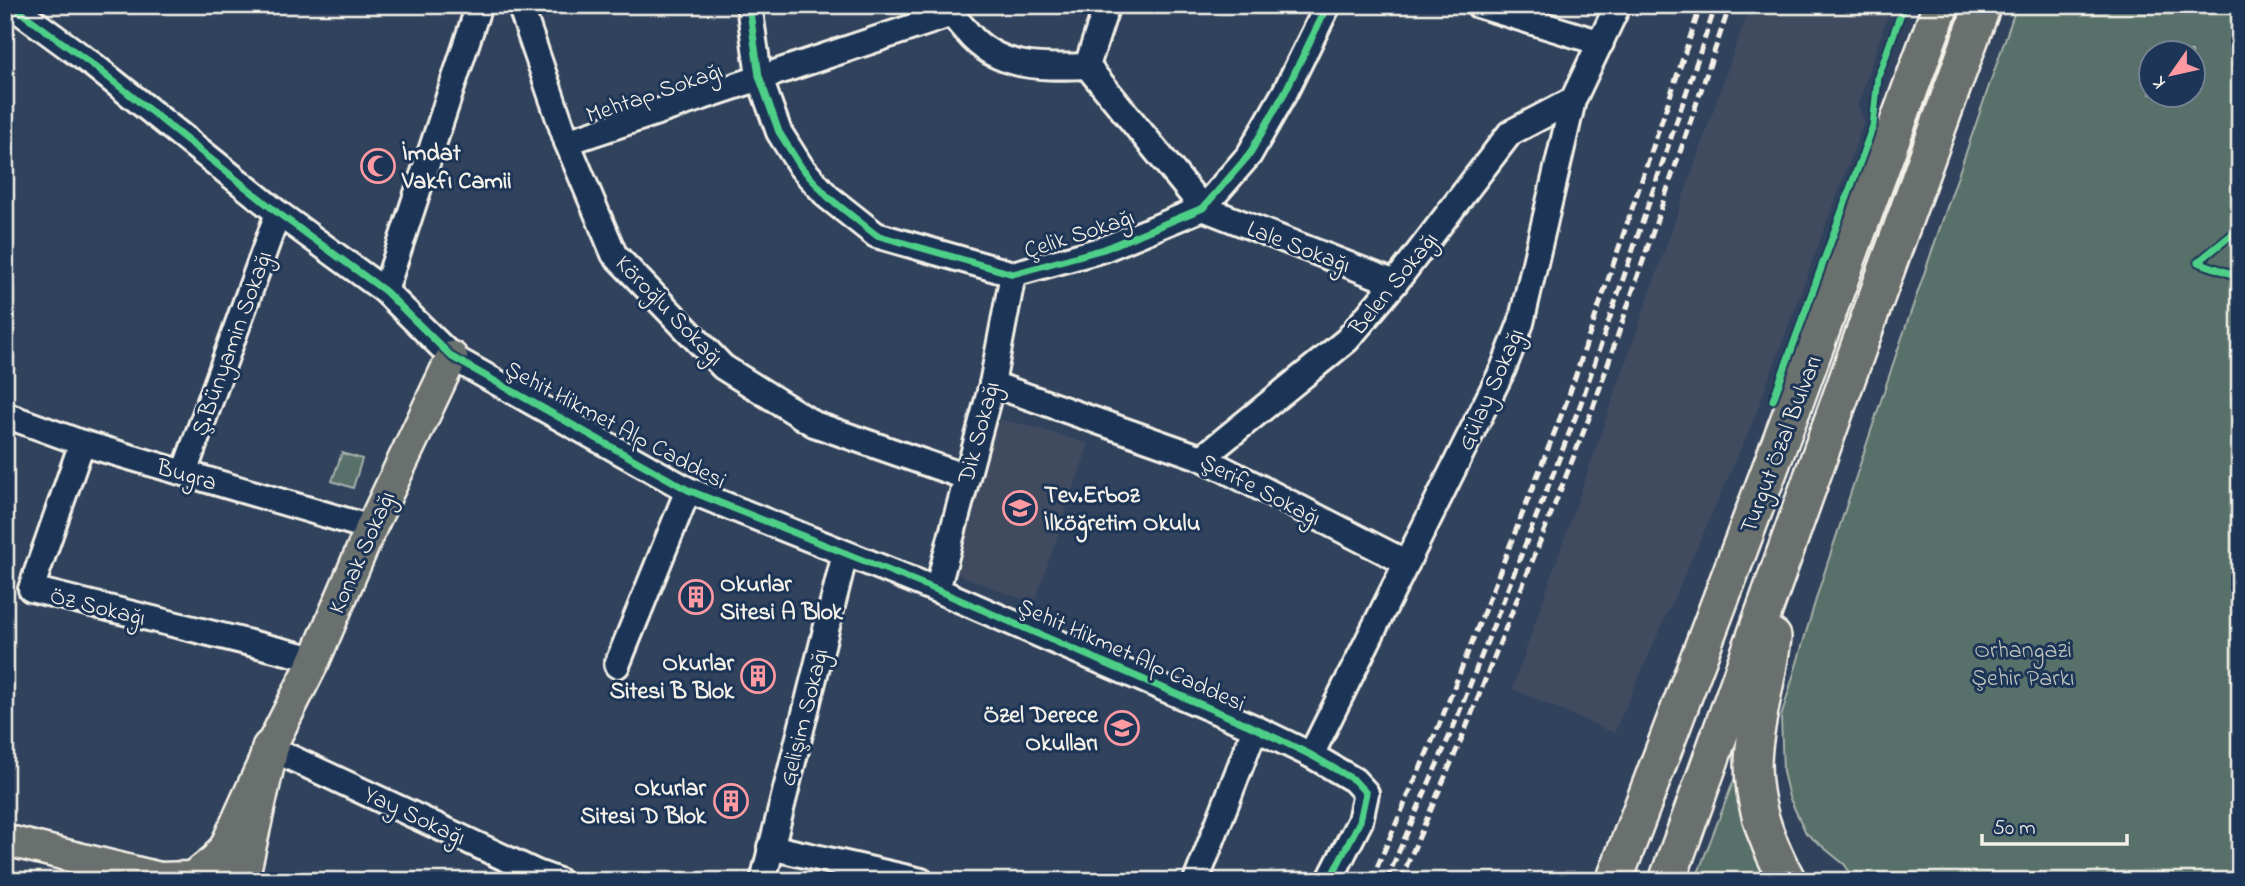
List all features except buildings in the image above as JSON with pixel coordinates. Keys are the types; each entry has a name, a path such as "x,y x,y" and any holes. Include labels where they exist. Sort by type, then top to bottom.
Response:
{"highway":[{"name":"Turgut Özal Bulvarı","path":"1614,881 1777,452 1941,5"},
{"name":"Turgut Özal Bulvarı","path":"1667,881 1782,565 1885,270 1983,5"},
{"path":"1590,881 1678,656 1777,452"},
{"path":"1782,565 1773,641 1754,750 1754,782 1759,816 1770,850 1787,881"},
{"path":"225,872 243,869 270,748"}],"main road":[{"name":"Konak Sokağı","path":"270,748 314,659 370,528 452,357"},
{"path":"5,840 164,879 190,877 199,872 225,872"}],"street":[{"name":"Şehit Hikmet Alp Caddesi","path":"11,5 93,65 278,213 384,291 452,357 688,490 937,590 1255,729 1311,755 1354,780 1366,793 1360,821 1329,881"},
{"path":"384,291 479,5"},
{"name":"Köroğlu Sokağı","path":"520,5 568,142 614,254 723,366 814,424 967,477"},
{"name":"Çelik Sokağı","path":"749,5 759,76 780,137 810,177 848,214 876,235 1013,274 1104,249 1203,208 1249,155 1285,92 1328,5"},
{"path":"1087,66 1107,5"},
{"path":"1478,5 1601,43"},
{"name":"Gülay Sokağı","path":"1311,755 1503,369 1521,323 1573,100 1618,5"},
{"path":"951,9 974,41 1000,59 1041,68 1087,66"},
{"name":"Mehtap Sokağı","path":"568,142 951,9"},
{"path":"1087,66 1203,208"},
{"name":"Belen Sokağı","path":"1202,458 1347,340 1395,283 1510,133 1573,100"},
{"name":"Lale Sokağı","path":"1203,208 1395,283"},
{"name":"Ş.Bünyamin Sokağı","path":"184,473 278,213"},
{"name":"Dik Sokağı","path":"937,590 992,384 1013,274"},
{"name":"Şerife Sokağı","path":"992,384 1202,458 1407,563"},
{"name":"Bugra","path":"5,415 82,443 370,528"},
{"name":"Öz Sokağı","path":"82,443 31,589 314,659"},
{"path":"617,665 688,490"},
{"name":"Gelişim Sokağı","path":"764,881 770,848 845,554"},
{"path":"1196,881 1255,729"},
{"name":"Yay Sokağı","path":"270,748 559,881"},
{"path":"770,848 921,881"}],"shaded area":[{"path":"1750,5 1891,5 1858,105 1864,122 1752,424 1614,733 1512,689"},
{"name":"Tev.Erboz İlköğretim Okulu","path":"1000,420 1027,425 1089,444 1034,604 954,573 995,428"}],"green space":[{"name":"Orhangazi Şehir Parkı","path":"2017,5 2240,5 2240,881 1855,881 1845,865 1806,833 1789,797 1783,772 1781,717 1819,589 1896,355"},
{"path":"342,453 362,459 353,488 332,481"},
{"path":"1735,777 1747,831 1770,881 1695,881"}],"railway":[{"path":"1371,881 1440,723 1568,398 1701,5"},
{"path":"1386,881 1453,728 1581,403 1716,5"},
{"path":"1400,881 1464,733 1593,408 1730,5"}],"cycle path":[{"path":"11,5 93,65 278,213 385,291 452,357 688,490 937,590 1255,728 1311,755 1354,780 1366,793 1360,821 1329,881"},
{"path":"749,5 759,76 779,132 801,167 828,197 876,235 1013,274 1104,249 1203,208 1249,155 1285,92 1328,5"},
{"path":"1773,400 1873,126 1878,77 1904,5"},
{"path":"2240,228 2198,262 2240,277"}],"place":[{"name":"İmdat Vakfı Camii","path":"378,166"},
{"name":"Tev.Erboz İlköğretim Okulu","path":"1020,508"},
{"name":"Okurlar Sitesi A Blok","path":"696,597"},
{"name":"Okurlar Sitesi B Blok","path":"758,676"},
{"name":"Özel Derece Okulları","path":"1122,728"},
{"name":"Okurlar Sitesi D Blok","path":"731,801"}]}
